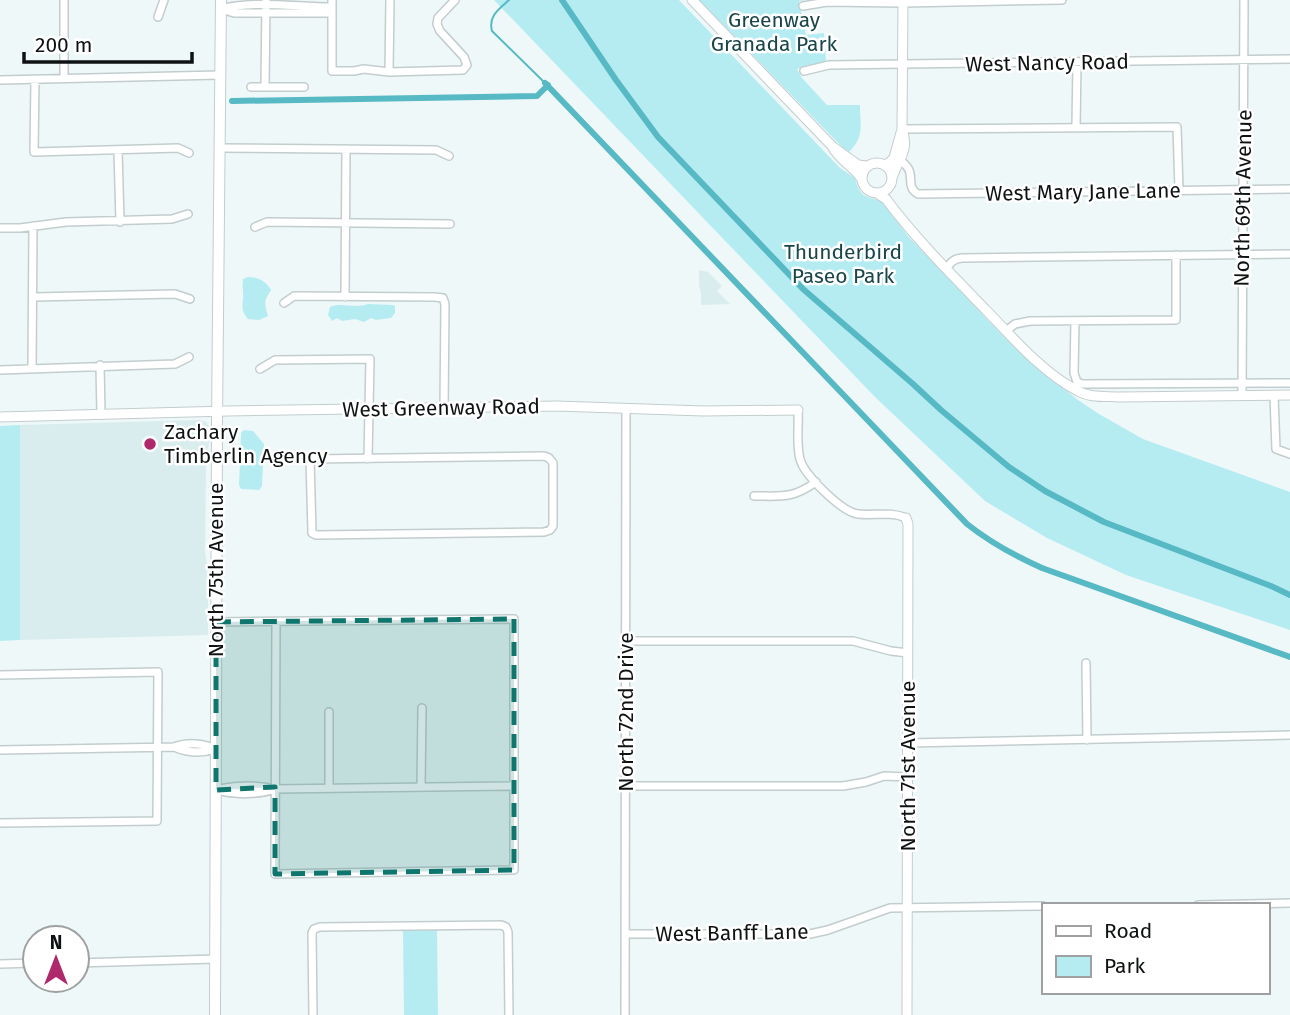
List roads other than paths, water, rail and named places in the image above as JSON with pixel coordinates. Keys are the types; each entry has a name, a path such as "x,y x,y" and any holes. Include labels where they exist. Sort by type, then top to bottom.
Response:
{"main road":[{"name":"North 75th Avenue","path":"215,1015 221,4"}],"street":[{"path":"64,0 64,78"},
{"path":"158,16 164,0"},
{"path":"389,72 390,0"},
{"path":"331,7 332,71 463,70 467,65 464,57 440,31 437,24 438,18 455,0"},
{"path":"692,0 832,146 858,165 875,163 890,170 892,195 908,226"},
{"path":"803,6 827,2 1062,0"},
{"name":"North 69th Avenue","path":"1242,396 1244,0"},
{"path":"884,165 894,158 902,129 903,1"},
{"path":"221,4 331,7"},
{"path":"306,5 306,14"},
{"path":"266,6 306,14 331,7"},
{"path":"265,87 266,6"},
{"name":"West Nancy Road","path":"804,71 829,65 1290,60"},
{"path":"1076,127 1077,62"},
{"path":"0,80 220,75"},
{"path":"35,79 34,152 178,148 189,153"},
{"path":"251,87 304,87"},
{"path":"902,129 1177,127 1178,190"},
{"path":"878,194 886,191 901,161 906,139 902,129"},
{"path":"832,146 837,155 861,178 864,188 886,199 946,269 1033,358 1078,387 1101,396 1290,395"},
{"path":"219,148 436,150 449,156"},
{"path":"345,298 346,149"},
{"path":"118,150 120,222"},
{"name":"West Mary Jane Lane","path":"901,161 910,170 911,187 918,194 1290,189"},
{"path":"861,178 867,166"},
{"path":"0,228 66,222 172,219 188,215"},
{"path":"255,227 267,222 450,224"},
{"path":"32,369 33,226"},
{"path":"946,269 950,262 962,258 1290,254"},
{"path":"1006,331 1020,322 1176,320 1176,255"},
{"path":"33,297 175,294 190,299"},
{"path":"284,303 294,296 443,298 444,409"},
{"path":"1075,321 1074,373 1078,387"},
{"path":"0,370 175,364 189,357"},
{"path":"260,369 275,360 370,359 368,459"},
{"path":"100,365 101,415"},
{"path":"1078,387 1290,383"},
{"path":"1275,396 1276,449 1290,454"},
{"name":"West Greenway Road","path":"0,417 557,406 703,411 798,410"},
{"name":"North 72nd Drive","path":"625,1015 626,409"},
{"path":"798,410 800,460 816,482 852,513 896,514 906,518"},
{"path":"550,458 553,463 553,526 550,530 530,532 312,533 310,459 368,459 550,458"},
{"path":"754,496 790,496 803,492 816,482"},
{"name":"North 71st Avenue","path":"906,518 908,1015"},
{"path":"216,622 514,619 514,870 275,874 276,622"},
{"path":"626,641 853,641 908,653"},
{"path":"1086,663 1087,740"},
{"path":"0,675 158,672 157,821 0,823"},
{"path":"422,708 422,787"},
{"path":"328,712 329,788"},
{"path":"908,743 1290,735"},
{"path":"0,750 174,747 182,744 206,744 216,749"},
{"path":"626,786 842,786 884,776 908,777"},
{"path":"216,790 229,787 275,789 514,786"},
{"path":"1269,903 1290,903"},
{"name":"West Banff Lane","path":"626,934 810,934 890,908 1042,906"},
{"path":"313,1015 314,929 501,925 506,927 508,932 509,1015"},
{"path":"91,962 215,959"},
{"path":"0,964 21,963"}],"waterway":[{"path":"509,0 493,17 492,31 545,83"},
{"path":"562,0 658,137 803,289 1009,467 1045,491 1104,522 1290,595"},
{"path":"545,83 967,524 1003,549 1042,568 1290,657"},
{"path":"232,101 537,96 548,85"}],"place":[{"name":"Zachary Timberlin Agency","path":"150,444"}],"park label":[{"name":"Greenway Granada Park","path":"774,32"},
{"name":"Thunderbird Paseo Park","path":"843,264"}]}
